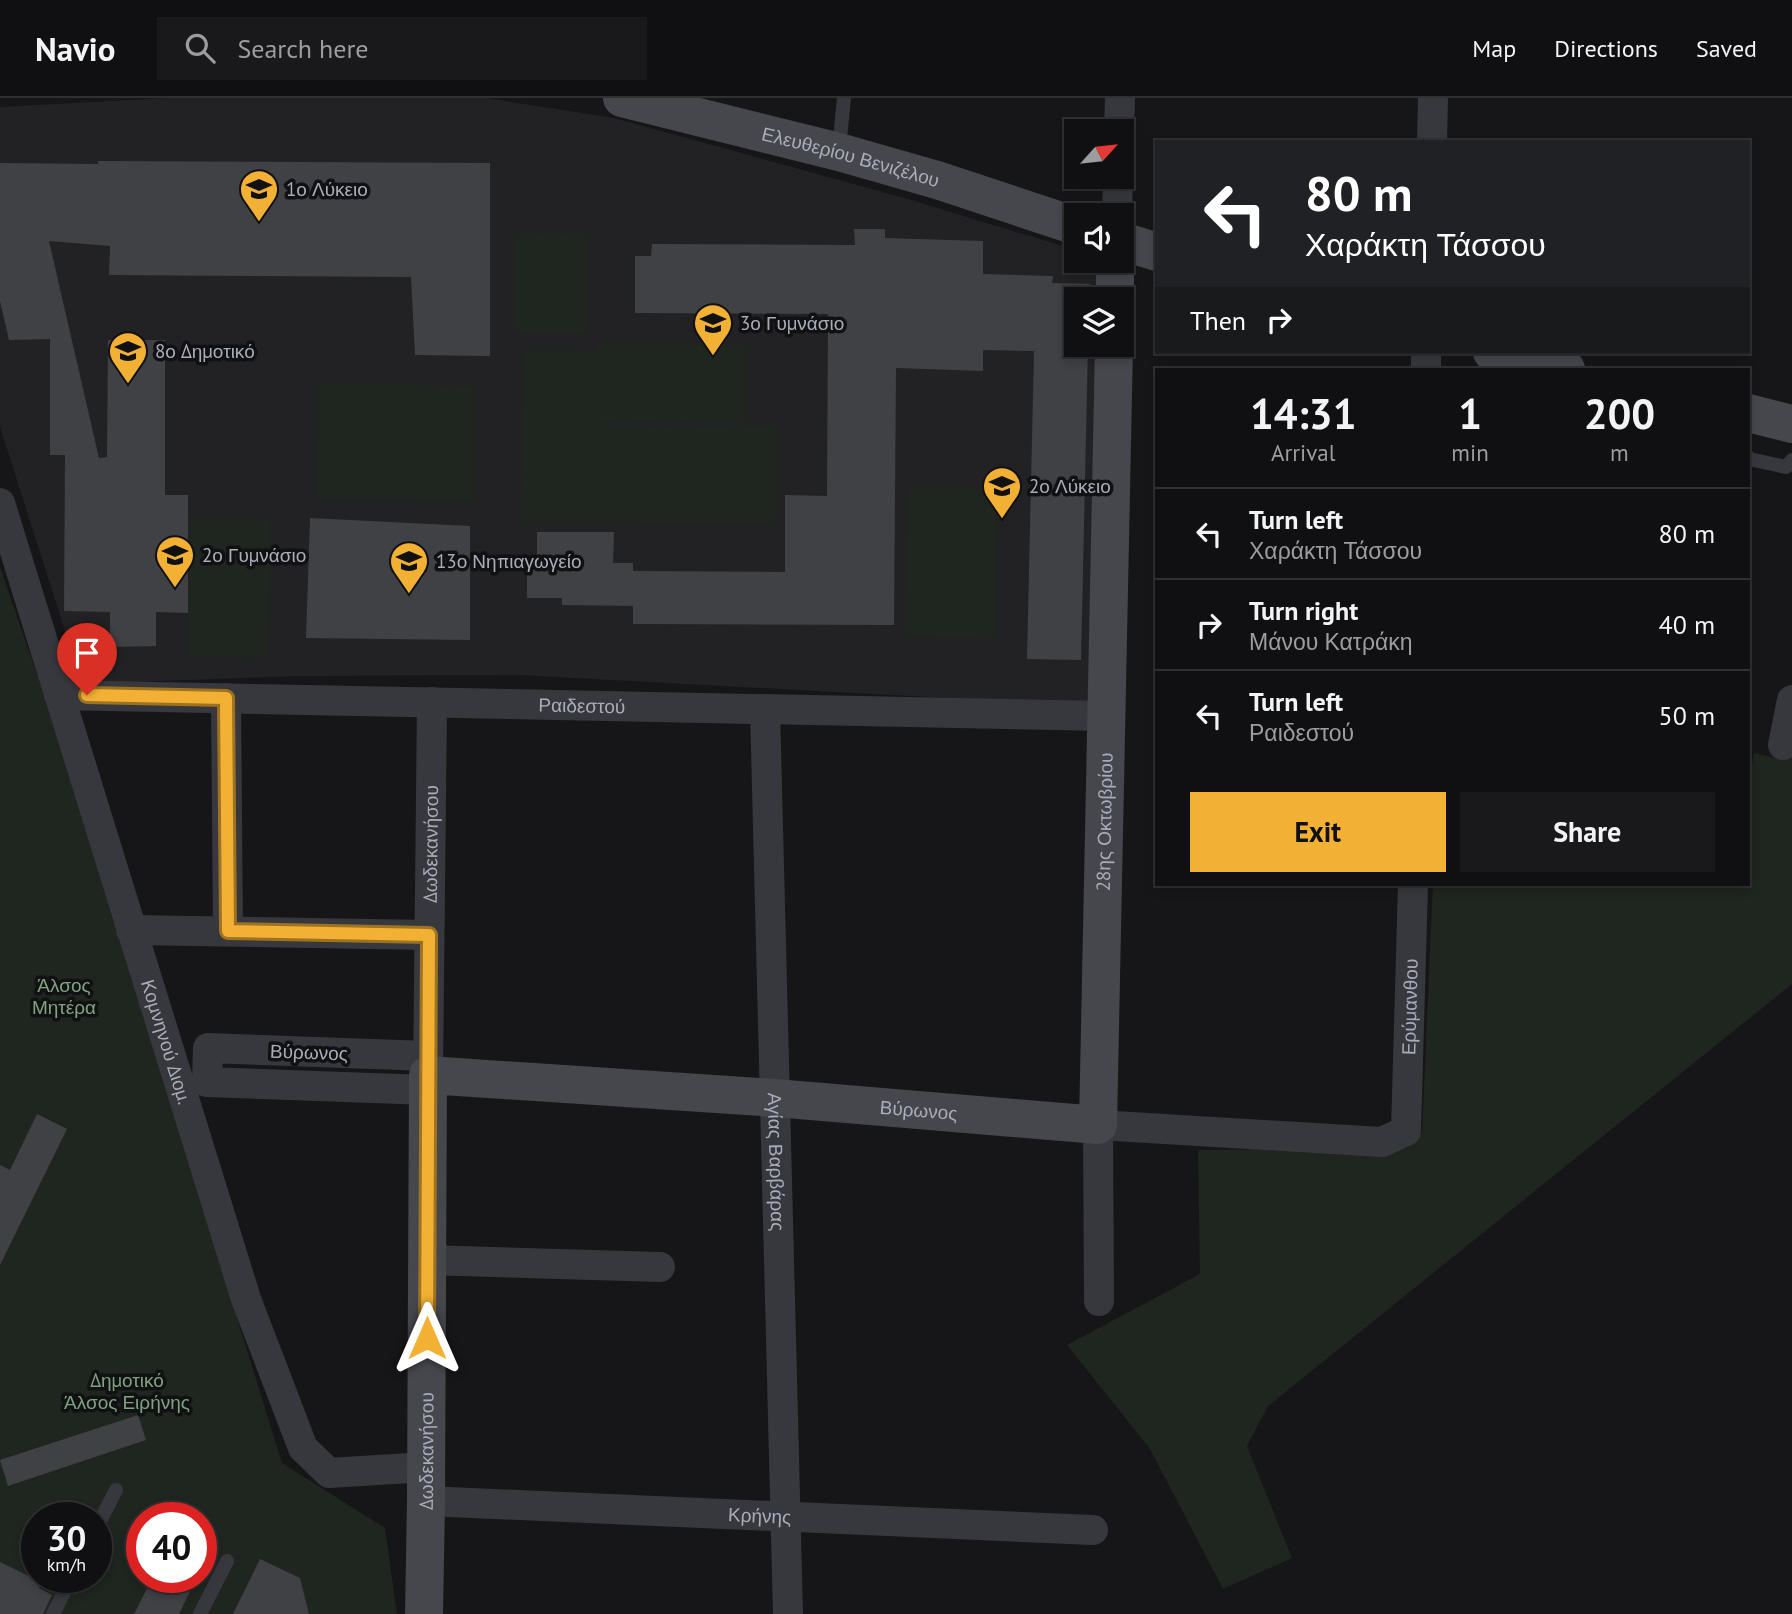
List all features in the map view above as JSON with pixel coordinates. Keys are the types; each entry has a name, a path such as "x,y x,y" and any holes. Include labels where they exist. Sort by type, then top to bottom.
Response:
{"street":[{"name":"Ελευθερίου Βενιζέλου","path":"622,98 839,152 937,180 1064,222"},
{"path":"1119,119 1120,98"},
{"path":"1432,140 1433,98"},
{"path":"1134,245 1155,251"},
{"path":"1501,354 1562,368"},
{"name":"28ης Οκτωβρίου","path":"1099,1301 1098,1125 1114,357"},
{"path":"1750,414 1792,424"},
{"name":"Κομνηνού Διομ.","path":"0,503 246,1299 303,1448 328,1473 426,1484"},
{"name":"Ραιδεστού","path":"59,695 1106,716"},
{"path":"226,698 228,931"},
{"path":"1783,745 1792,700"},
{"name":"Δωδεκανήσου","path":"424,1614 432,702"},
{"name":"Αγίας Βαρβάρας","path":"765,709 788,1614"},
{"name":"Ερύμανθου","path":"1406,1131 1413,886"},
{"path":"131,930 429,935"},
{"name":"Βύρωνος","path":"173,1066 208,1067 207,1082 428,1073 1098,1125 1382,1142 1406,1131"},
{"path":"428,1260 660,1267"},
{"name":"Κρήνης","path":"426,1484 786,1516 1093,1530"}],"lane":[{"path":"839,152 844,98"},
{"path":"1750,459 1786,467 1792,460"},
{"path":"110,1502 116,1490"},
{"path":"200,1614 227,1561"},
{"path":"53,1614 64,1593"}],"shaded area":[{"path":"169,98 486,98 614,118 908,199 1064,246 1064,273 1096,273 1096,287 1064,287 1064,357 1096,357 1095,706 520,675 298,676 82,684 0,427 0,107"}],"green space":[{"path":"588,233 588,333 515,333 514,234"},
{"path":"597,343 747,345 746,423 598,422 597,425 777,426 775,524 521,522 524,349 597,351"},
{"path":"318,383 475,386 474,501 316,499"},
{"path":"908,486 997,487 995,639 905,636"},
{"path":"190,518 270,520 268,658 188,656"},
{"name":"Δημοτικό Άλσος Ειρήνης","path":"0,567 41,686 282,1463 385,1528 397,1614 0,1614"},
{"path":"1754,753 1784,760 1792,755 1792,984 1268,1406 1247,1446 1292,1558 1223,1589 1150,1449 1067,1345 1200,1274 1198,1150 1407,1148 1422,1133 1433,886 1750,886 1750,776"}],"building":[{"path":"98,161 490,163 490,356 415,355 411,277 109,275 110,246 49,241 99,458 107,457 108,340 165,340 165,495 188,495 188,613 156,612 156,646 110,647 110,612 64,611 65,455 50,455 50,339 9,340 0,301 0,163 98,164"},
{"path":"854,229 885,229 885,238 983,241 983,274 1053,276 1052,283 1090,284 1090,287 1064,287 1064,357 1088,357 1081,660 1027,659 1034,351 983,350 983,371 896,368 894,625 633,624 633,606 562,605 562,598 527,598 527,563 537,563 537,532 614,532 613,563 633,563 633,571 785,572 785,495 827,496 828,314 635,313 635,256 651,256 652,244 855,245"},
{"path":"310,518 470,526 470,640 306,638"},
{"path":"37,1114 67,1129 0,1265 0,1165 10,1170"},
{"path":"138,1415 146,1440 8,1486 0,1460"},
{"path":"260,1559 300,1578 309,1614 233,1614"},
{"path":"0,1562 21,1572 21,1593 52,1595 43,1614 0,1614"},
{"path":"145,1593 189,1593 179,1614 134,1614"}],"place":[{"name":"1ο Λύκειο","path":"259,223"},
{"name":"3ο Γυμνάσιο","path":"713,357"},
{"name":"8ο Δημοτικό","path":"128,385"},
{"name":"2ο Λύκειο","path":"1002,520"},
{"name":"2ο Γυμνάσιο","path":"175,589"},
{"name":"13ο Νηπιαγωγείο","path":"409,595"}],"route":[{"path":"87,695 226,698 228,931 429,935 427,1338"}],"park label":[{"name":"Άλσος Μητέρα","path":"64,996"}]}
